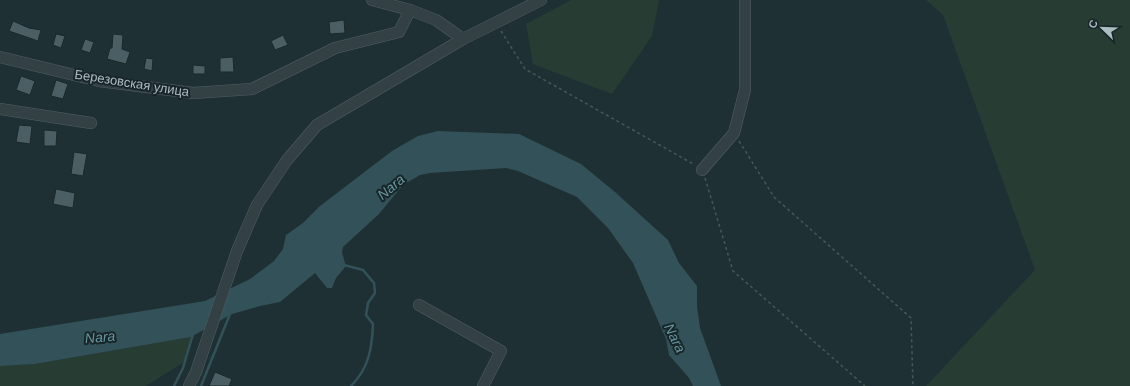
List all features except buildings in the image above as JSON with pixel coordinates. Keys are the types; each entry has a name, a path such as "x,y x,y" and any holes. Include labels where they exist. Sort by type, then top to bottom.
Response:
{"street":[{"path":"372,0 410,10 436,20 463,39"},
{"path":"189,386 196,372 237,251 257,205 287,160 317,125 463,39 541,0"},
{"path":"702,170 734,133 745,90 745,0"},
{"name":"Березовская улица","path":"0,58 99,81 193,93 252,89 335,48 399,32 410,10"},
{"path":"0,109 91,123"},
{"path":"419,305 501,351 483,386"}],"path":[{"path":"500,29 526,69 702,170 733,271 865,386"},
{"path":"734,133 774,197 911,318 913,386"}],"green space":[{"path":"571,0 659,0 652,36 612,94 533,64 526,24"},
{"path":"926,0 1130,0 1130,386 926,386 1035,270 943,15"},
{"path":"191,337 184,362 146,386 0,386 0,366 35,364"}],"water":[{"name":"Nara","path":"438,131 519,134 581,164 615,192 668,240 679,263 697,286 697,307 700,328 721,386 693,386 689,378 669,355 666,339 633,263 608,228 577,197 518,171 506,168 430,173 420,175 403,185 379,214 343,247 342,253 346,266 336,278 332,288 327,288 315,273 280,302 232,314 191,337 35,364 0,366 0,334 205,301 250,279 274,261 283,249 286,235 303,223 320,206 392,151 418,136"}],"waterway":[{"path":"344,265 363,270 374,283 375,293 368,303 366,315 373,324 372,341 366,365 351,386"},
{"path":"201,386 230,314"},
{"path":"174,386 183,368 193,334"}]}
